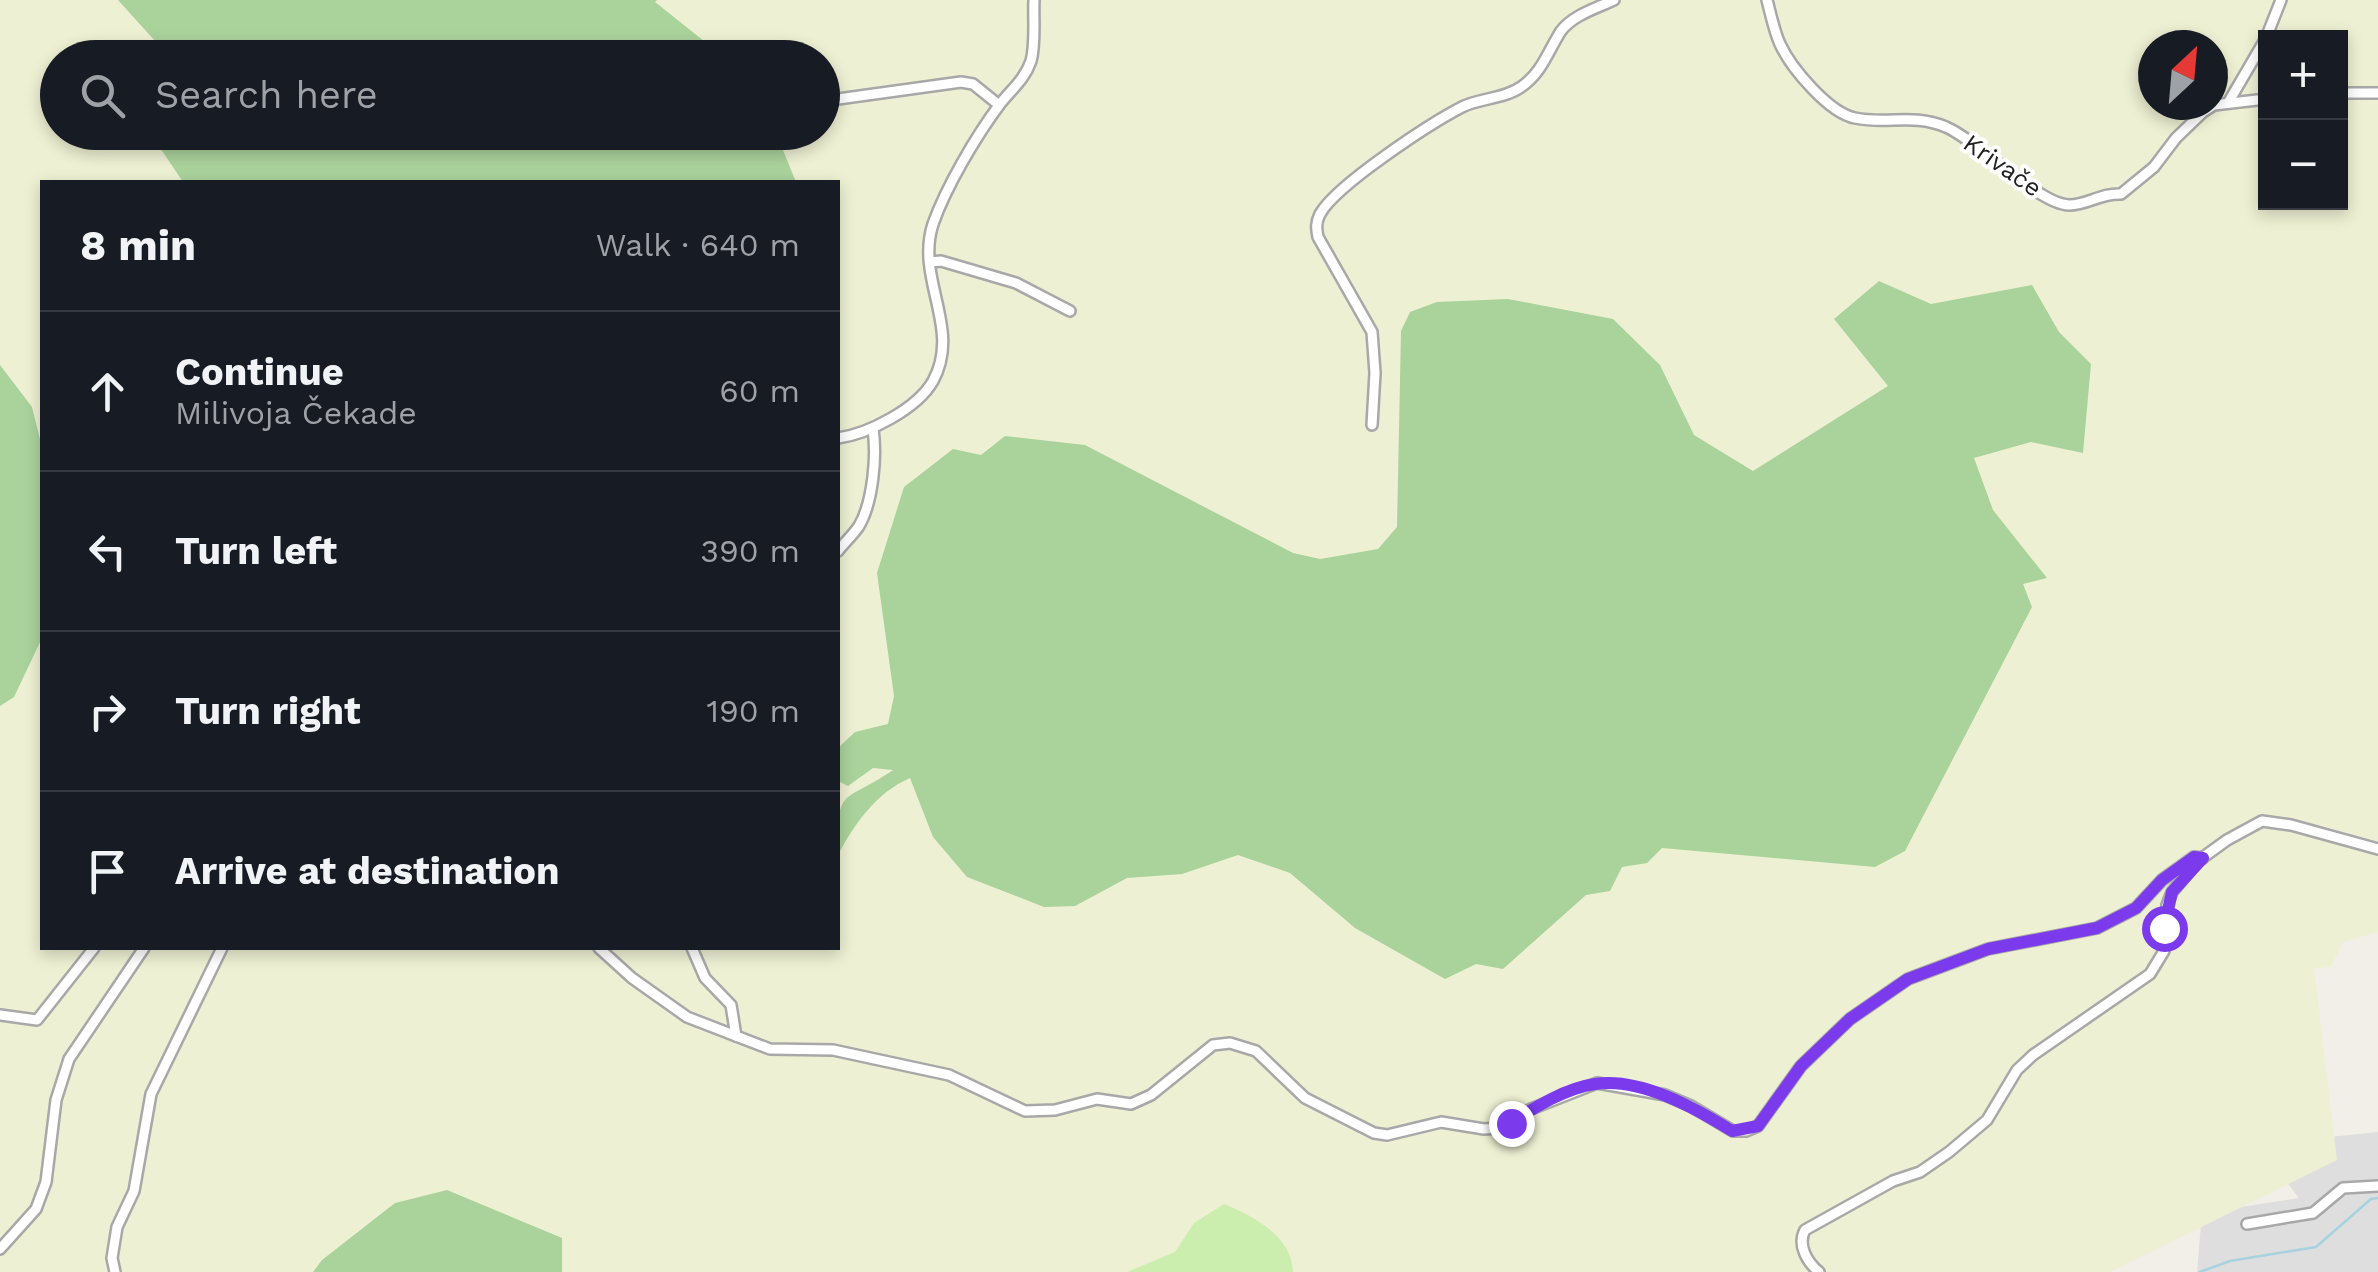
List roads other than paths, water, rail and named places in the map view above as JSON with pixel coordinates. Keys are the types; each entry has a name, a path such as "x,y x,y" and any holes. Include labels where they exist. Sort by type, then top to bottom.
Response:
{"street":[{"path":"840,437 873,429 922,395 933,380 944,353 945,338 932,290 929,245 933,226 999,106 1030,63 1034,0"},
{"path":"1372,424 1376,373 1372,332 1318,237 1316,225 1321,213 1346,187 1415,136 1465,106 1520,88 1548,57 1571,21 1614,0"},
{"path":"2269,30 2281,0"},
{"name":"Krivače","path":"1768,1 1778,41 1790,63 1834,107 1854,118 1920,118 1947,128 2057,202 2070,205 2104,193 2121,194 2154,167 2195,120"},
{"path":"2228,103 2258,52"},
{"path":"840,99 960,82 973,84 999,106"},
{"path":"2348,93 2378,93"},
{"name":"Krivače","path":"2228,103 2258,100"},
{"path":"930,262 1016,283 1070,311"},
{"path":"840,549 864,515 873,429"},
{"path":"1820,1272 1805,1254 1801,1240 1805,1230 1893,1181 1920,1172 1949,1152 1986,1120 2017,1070 2033,1055 2150,974 2164,951 2172,892 2203,858 2262,821 2378,848"},
{"path":"601,950 632,978 687,1016 770,1049 833,1050 949,1075 1025,1111 1055,1110 1096,1100 1130,1104 1150,1095 1213,1045 1230,1042 1256,1050 1305,1098 1374,1133 1388,1135 1441,1122 1484,1130 1499,1128 1597,1083 1665,1095 1692,1106 1732,1131 1746,1131 1758,1126 1801,1066 1850,1019 1908,979 1988,949 2097,928 2136,908 2162,880 2194,857 2203,858"},
{"path":"0,1016 37,1020 92,950"},
{"path":"0,1249 36,1209 41,1196 56,1100 69,1059 143,950"},
{"path":"115,1272 112,1258 117,1227 134,1191 152,1094 221,950"},
{"path":"693,950 705,978 731,1005 736,1036"},
{"path":"2247,1224 2313,1213 2343,1188 2378,1186"}],"waterway":[{"path":"2200,1272 2230,1261 2316,1247 2371,1199 2378,1198"}]}
